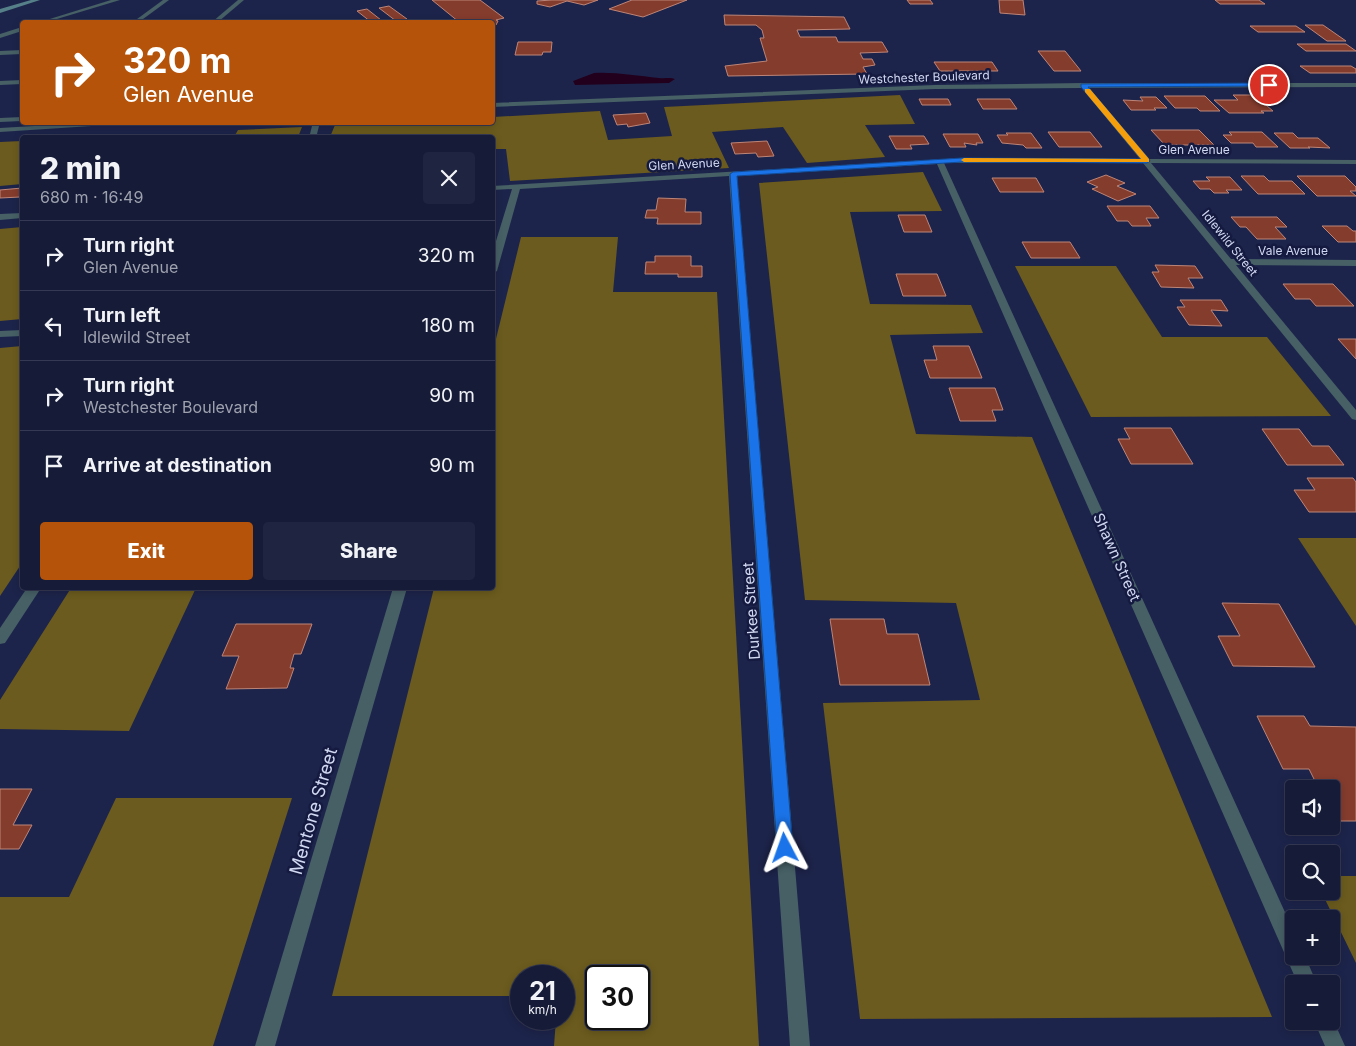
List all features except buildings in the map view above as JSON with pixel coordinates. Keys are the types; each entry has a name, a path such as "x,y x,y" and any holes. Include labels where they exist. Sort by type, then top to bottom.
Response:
{"main road":[{"path":"0,10 37,0"}],"street":[{"path":"51,20 117,0"},
{"path":"139,20 166,0"},
{"path":"217,20 241,0"},
{"path":"0,36 20,30"},
{"path":"0,52 20,52"},
{"path":"0,83 20,82"},
{"name":"Westchester Boulevard","path":"495,105 935,86 1356,85"},
{"name":"Idlewild Street","path":"1083,86 1354,412"},
{"path":"0,120 20,118"},
{"path":"0,130 94,125"},
{"name":"Glen Avenue","path":"495,188 940,162 1356,162"},
{"name":"Shawn Street","path":"940,162 1285,935"},
{"name":"Durkee Street","path":"733,174 800,1046"},
{"path":"495,261 517,187"},
{"path":"0,217 20,216"},
{"name":"Vale Avenue","path":"1230,262 1356,263"},
{"path":"0,334 20,333"},
{"path":"0,639 33,590"},
{"name":"Mentone Street","path":"265,1046 399,590"},
{"path":"1328,1030 1335,1046"}],"shaded area":[{"path":"594,73 675,79 669,83 575,85 573,81"},
{"path":"900,95 915,124 865,125 885,157 807,163 783,127 712,132 729,168 510,181 506,149 495,149 495,135 331,135 335,125 495,125 495,117 600,111 608,140 672,136 664,107"},
{"path":"302,127 299,135 235,135 238,130"},
{"path":"20,141 20,184 0,186 0,142"},
{"path":"923,172 942,211 850,212 870,304 971,305 983,333 890,335 916,434 1032,437 1272,1017 860,1019 823,703 980,700 956,603 805,600 759,183"},
{"path":"20,227 20,319 0,321 0,229"},
{"path":"521,237 618,237 613,292 717,292 759,1046 554,1046 555,1030 575,1030 575,965 510,965 510,996 332,996 434,590 495,590 495,343"},
{"path":"1015,266 1116,266 1162,337 1267,337 1331,416 1091,417"},
{"path":"20,346 20,566 0,596 0,348"},
{"path":"1298,538 1356,538 1356,626"},
{"path":"70,590 195,590 129,731 0,729 0,700"},
{"path":"116,798 292,798 213,1046 0,1046 0,897 69,897"},
{"path":"1340,876 1356,876 1356,963 1340,930 1340,910 1330,910 1325,900 1340,900"}],"slow traffic":[{"path":"964,160 1147,161 1087,90"}],"route":[{"path":"785,848 733,174 962,160 1147,161 1083,86 1269,85"}]}
